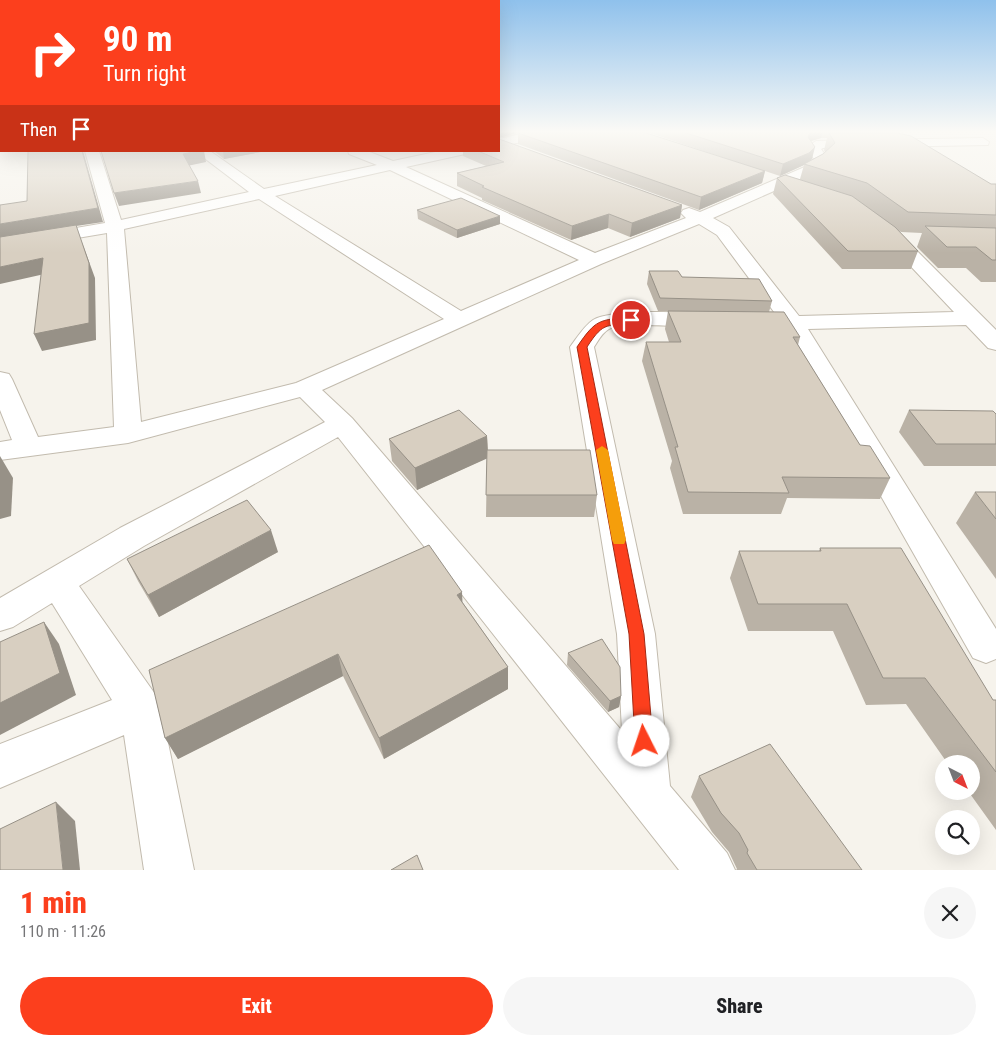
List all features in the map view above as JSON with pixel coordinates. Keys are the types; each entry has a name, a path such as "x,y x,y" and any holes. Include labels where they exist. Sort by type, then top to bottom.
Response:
{"street":[{"path":"98,172 115,226 128,434"},
{"path":"230,172 263,195 459,319"},
{"path":"0,246 115,226 367,172"},
{"path":"404,172 594,260"},
{"path":"0,451 128,434 305,388 594,260 700,218 772,179 802,172"},
{"path":"772,179 808,191"},
{"path":"673,208 700,218 723,231 793,323 986,646"},
{"path":"875,223 896,239 996,343"},
{"path":"896,239 923,240"},
{"path":"648,794 636,634 582,347 589,336 604,322 631,320 793,323 971,318"},
{"path":"0,379 28,446"},
{"path":"305,388 342,424 710,870"},
{"path":"0,616 132,537 342,424"},
{"path":"57,582 140,708 169,870"},
{"path":"0,766 140,708"}],"building":[{"path":"28,172 88,172 98,208 0,224 0,205 27,201"},
{"path":"107,172 193,172 198,181 114,193"},
{"path":"589,172 682,205 632,223 609,214 572,226 482,187 484,186 457,173"},
{"path":"628,172 764,172 701,197"},
{"path":"829,172 970,172 991,184 996,184 996,215 908,212 867,183"},
{"path":"785,175 852,196 895,227 918,251 848,251 777,178"},
{"path":"461,198 500,216 457,230 417,210"},
{"path":"76,225 89,263 89,323 34,334 43,258 0,267 0,237"},
{"path":"925,226 996,228 996,260 992,260 976,247 947,247"},
{"path":"649,271 678,271 682,277 759,279 772,301 660,298"},
{"path":"668,311 784,312 800,337 793,337 860,445 870,446 890,478 782,477 789,493 688,492 675,447 678,447 646,342 681,342"},
{"path":"459,410 487,436 415,468 389,439"},
{"path":"909,410 993,411 996,414 996,444 936,444"},
{"path":"487,450 590,450 597,495 486,495"},
{"path":"975,492 996,492 996,519"},
{"path":"247,500 271,530 148,595 127,559"},
{"path":"429,545 462,592 457,595 508,667 379,738 338,654 165,738 149,670"},
{"path":"820,548 901,548 993,700 996,700 996,772 925,678 883,678 847,604 758,604 739,551 821,551"},
{"path":"44,622 60,673 0,703 0,642"},
{"path":"602,639 620,667 621,696 610,701 568,653"},
{"path":"770,744 862,870 757,870 747,853 748,850 739,833 721,813 699,776"},
{"path":"56,802 63,870 0,870 0,829"},
{"path":"417,855 423,870 391,870"}],"slow traffic":[{"path":"602,450 619,540"}],"route":[{"path":"631,320 604,322 589,336 582,347 636,634 644,741"}]}
